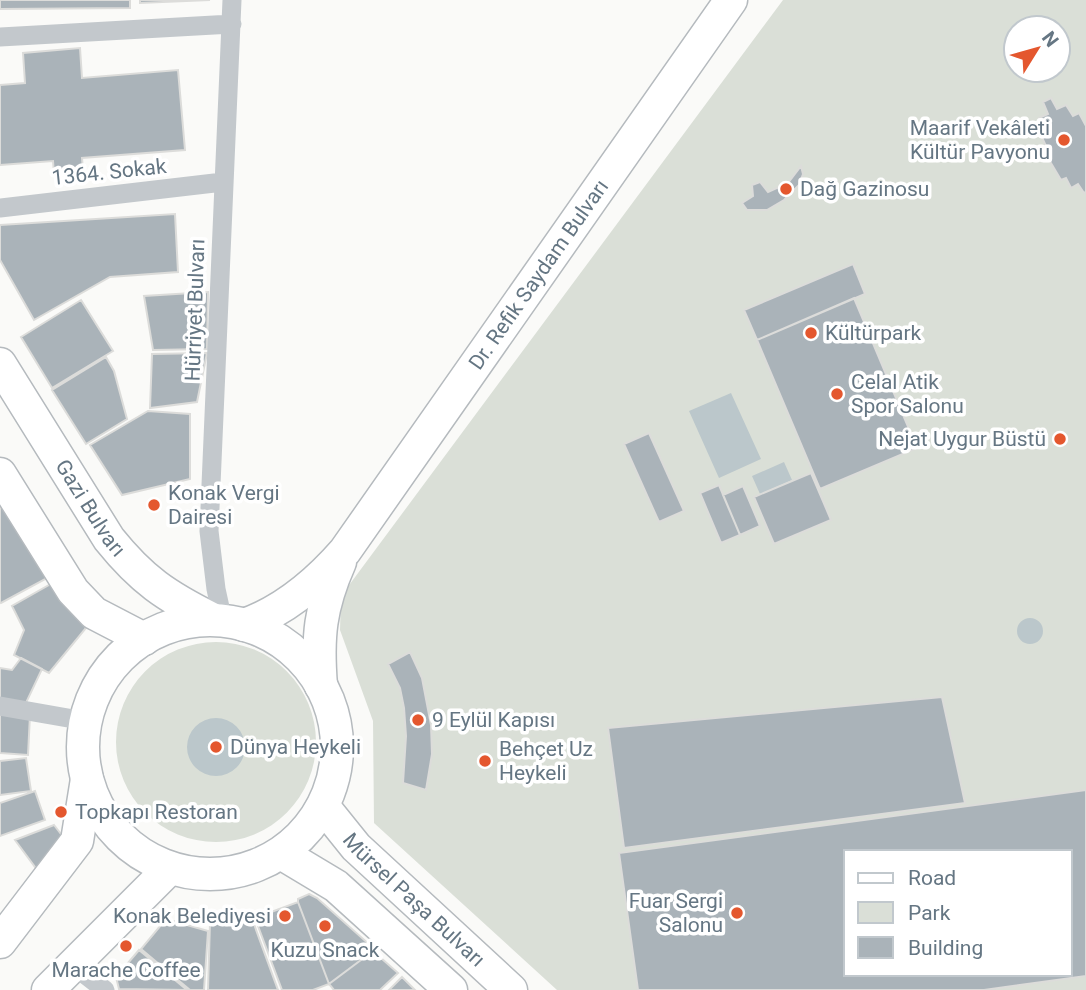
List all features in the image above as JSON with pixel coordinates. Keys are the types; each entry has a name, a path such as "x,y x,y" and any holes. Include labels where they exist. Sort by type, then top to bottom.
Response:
{"main road":[{"name":"Dr. Refik Saydam Bulvarı","path":"345,551 720,4"},
{"name":"Gazi Bulvarı","path":"0,364 109,539 128,562 174,600 227,622 267,634 288,648 306,665 321,686"},
{"path":"0,474 73,591 94,613 144,639"},
{"path":"345,551 326,594 319,660 321,686 331,709 336,734 335,771 323,806 306,832 281,853 256,866 227,874 198,874 170,868 132,848 104,817 87,779 83,750 85,721 97,688 117,660 144,639 169,626 267,617 320,579 345,551"},
{"path":"0,942 77,841 87,779"},
{"name":"Mürsel Paşa Bulvarı","path":"323,806 356,847 511,990"},
{"name":"Mürsel Paşa Bulvarı","path":"281,853 336,886 450,990"},
{"path":"48,990 170,868"}],"street":[{"name":"Hürriyet Bulvarı","path":"227,622 216,589 209,531 232,0"},
{"path":"0,37 232,24"},
{"name":"1364. Sokak","path":"0,208 223,182"},
{"path":"0,706 85,721"},
{"path":"74,966 105,990"}],"green space":[{"name":"Kültürpark","path":"783,0 1086,0 1086,990 557,990 374,823 373,721 340,630 341,596"},
{"path":"216,642 254,650 271,659 286,672 299,687 308,704 316,742 308,780 299,797 286,812 271,825 254,834 216,842 178,834 161,825 146,812 133,797 124,780 116,742 124,704 133,687 146,672 161,659 178,650"}],"shaded area":[{"path":"731,393 761,459 719,478 689,411"},
{"path":"784,462 792,480 760,494 752,476"},
{"path":"1030,618 1039,622 1043,631 1039,640 1030,644 1021,640 1017,631 1021,622"},
{"path":"216,718 237,726 245,747 237,768 216,776 195,768 187,747 195,726"}],"building":[{"path":"0,0 130,0 130,8 0,9"},
{"path":"140,0 210,0 140,3"},
{"path":"80,48 82,78 178,70 185,150 82,158 83,170 54,173 53,161 0,165 0,85 25,83 23,53"},
{"name":"Maarif Vekâleti Kültür Pavyonu","path":"1051,98 1057,109 1066,105 1073,116 1079,113 1086,126 1084,193 1078,184 1071,188 1066,178 1061,180 1042,148 1046,146 1040,133 1045,130 1039,118 1048,114 1043,102"},
{"name":"Dağ Gazinosu","path":"801,166 803,174 799,185 784,200 767,210 747,210 742,203 753,196 752,185 760,182 768,192 788,183"},
{"path":"175,214 178,272 110,277 34,320 0,260 0,225"},
{"path":"853,264 865,294 757,340 744,310"},
{"path":"208,292 207,349 153,350 144,296"},
{"name":"Celal Atik Spor Salonu","path":"854,298 917,448 820,489 757,340"},
{"path":"81,300 113,351 52,388 21,337"},
{"path":"207,353 197,402 150,408 152,354"},
{"path":"106,357 114,371 127,419 86,444 52,390"},
{"path":"148,411 190,414 190,479 122,495 90,445"},
{"path":"649,433 684,511 659,522 624,444"},
{"path":"811,473 831,520 774,544 754,497"},
{"path":"719,485 740,535 721,543 700,493"},
{"path":"743,486 760,526 740,535 723,495"},
{"path":"0,498 51,576 1,603 0,602"},
{"path":"56,581 86,628 49,673 14,655 24,630 12,606"},
{"name":"9 Eylül Kapısı","path":"410,652 422,678 431,725 432,754 426,790 403,783 406,736 404,708 400,688 388,664"},
{"path":"21,658 42,669 25,705 0,701 0,668 12,670"},
{"path":"942,697 965,803 624,848 608,728"},
{"path":"0,713 30,715 28,755 0,753"},
{"path":"26,758 31,791 0,795 0,761"},
{"name":"Fuar Sergi Salonu","path":"1086,790 1086,976 984,990 638,990 619,853"},
{"path":"35,791 45,820 0,836 0,803"},
{"path":"54,825 64,838 38,871 15,840"},
{"path":"309,894 370,945 373,951 329,984 298,902 298,899"},
{"path":"298,902 329,984 313,990 282,990 255,918"},
{"path":"251,916 278,990 208,990 210,922"},
{"path":"166,919 208,931 204,990 190,990 141,949"},
{"path":"139,950 187,990 119,989 116,977"},
{"path":"373,951 398,973 380,990 334,990 329,984"},
{"path":"402,977 415,990 389,990"}],"place":[{"name":"Maarif Vekâleti Kültür Pavyonu","path":"1064,140"},
{"name":"Dağ Gazinosu","path":"786,189"},
{"name":"Kültürpark","path":"811,333"},
{"name":"Celal Atik Spor Salonu","path":"837,394"},
{"name":"Nejat Uygur Büstü","path":"1060,439"},
{"name":"Konak Vergi Dairesi","path":"154,505"},
{"name":"9 Eylül Kapısı","path":"418,720"},
{"name":"Dünya Heykeli","path":"216,747"},
{"name":"Behçet Uz Heykeli","path":"485,761"},
{"name":"Topkapı Restoran","path":"61,812"},
{"name":"Fuar Sergi Salonu","path":"737,913"},
{"name":"Konak Belediyesi","path":"285,916"},
{"name":"Kuzu Snack","path":"325,926"},
{"name":"Marache Coffee","path":"126,946"}]}
